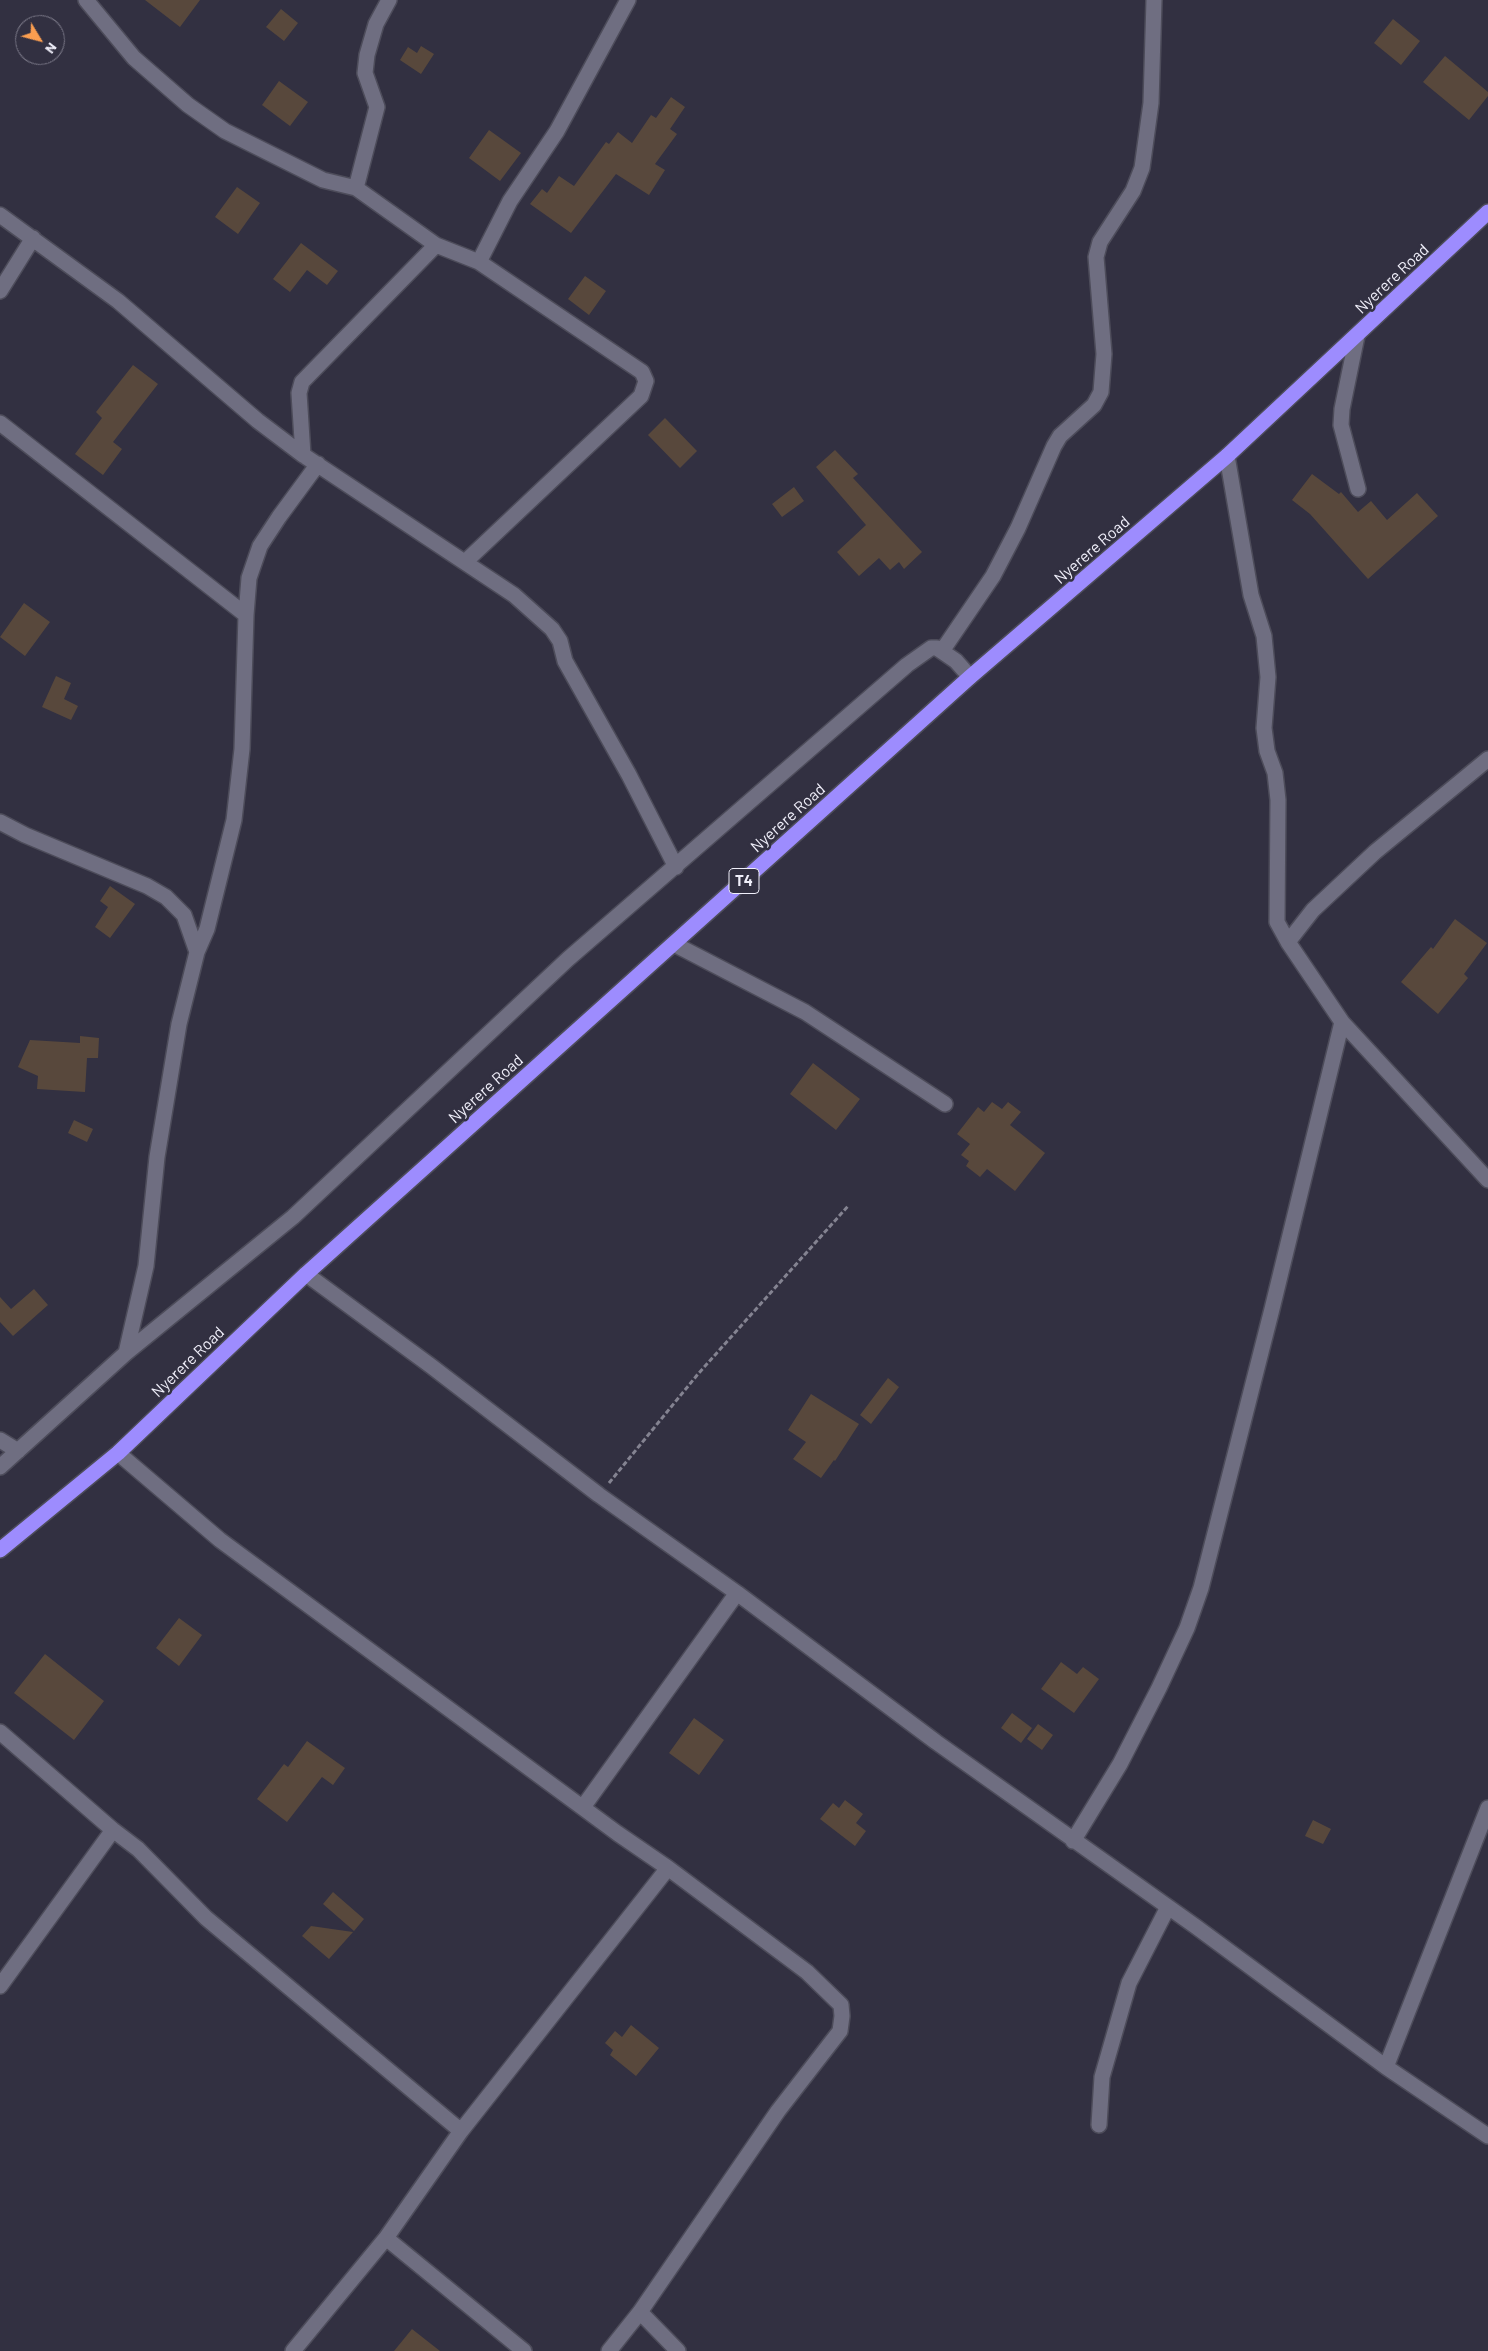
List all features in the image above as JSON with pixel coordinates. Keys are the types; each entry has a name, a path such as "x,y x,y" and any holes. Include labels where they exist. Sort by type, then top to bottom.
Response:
{"highway":[{"name":"Nyerere Road","path":"0,1550 118,1453 306,1274 970,678 1227,456 1488,212"}],"street":[{"path":"86,0 134,58 196,110 225,131 273,157 323,180 356,188 436,245 479,262 574,328 642,372 646,381 641,396 465,562"},
{"path":"356,188 377,107 365,72 367,55 376,24 389,0"},
{"path":"479,262 510,201 557,131 628,0"},
{"path":"942,650 993,576 1018,528 1060,436 1094,405 1101,392 1104,354 1096,257 1100,242 1133,191 1142,168 1151,103 1154,0"},
{"path":"0,215 118,301 258,421 304,455 514,595 552,629 560,641 565,661 620,759 676,867"},
{"path":"0,291 33,238"},
{"path":"304,455 298,393 302,382 436,245"},
{"path":"1357,336 1342,409 1342,425 1358,489"},
{"path":"0,423 246,615"},
{"path":"1227,456 1250,595 1264,636 1268,677 1264,728 1267,751 1275,773 1278,800 1277,922 1288,942 1342,1022 1488,1180"},
{"path":"126,1353 146,1266 157,1158 179,1024 197,952 207,929 234,820 242,750 249,578 260,546 318,464"},
{"path":"0,1466 126,1353 293,1217 568,959 907,665 931,648 942,650 956,661 970,678"},
{"path":"1288,942 1313,910 1375,852 1488,759"},
{"path":"0,822 25,835 147,886 166,898 184,915 197,952"},
{"path":"674,944 805,1012 945,1104"},
{"path":"1073,1841 1120,1764 1159,1688 1186,1628 1201,1588 1342,1022"},
{"path":"306,1274 431,1366 599,1495 737,1593 936,1742 1386,2067 1488,2136"},
{"path":"0,1440 18,1451"},
{"path":"118,1453 220,1540 807,1972 835,1997 841,2005 840,2032 778,2111 640,2312 609,2351"},
{"path":"583,1807 737,1593"},
{"path":"0,1732 138,1849 206,1918 461,2131"},
{"path":"1386,2067 1488,1808"},
{"path":"0,1986 114,1830"},
{"path":"293,2351 386,2238 461,2131 668,1868"},
{"path":"1099,2125 1102,2077 1129,1983 1168,1908"},
{"path":"386,2238 524,2351"},
{"path":"640,2312 678,2351"}],"path":[{"path":"599,1495 698,1374 849,1206"}],"building":[{"path":"145,0 200,0 180,27"},
{"path":"281,9 298,23 284,41 266,27"},
{"path":"1393,19 1420,41 1401,65 1374,43"},
{"path":"421,46 434,54 421,74 400,60 408,47 417,53"},
{"path":"1445,56 1488,92 1488,96 1469,120 1423,82"},
{"path":"279,81 308,102 290,126 262,105"},
{"path":"671,97 685,107 670,129 677,134 655,164 665,170 649,195 616,174 571,233 530,204 542,189 547,193 559,176 574,186 606,142 609,144 618,132 632,143 651,115 656,118"},
{"path":"489,130 521,153 500,181 469,158"},
{"path":"237,187 260,203 238,234 215,217"},
{"path":"301,243 338,271 327,285 307,270 290,292 273,279"},
{"path":"585,276 606,291 589,315 568,299"},
{"path":"133,365 158,384 113,442 122,449 103,475 75,454 102,418 96,412"},
{"path":"665,418 697,451 680,468 648,435"},
{"path":"835,450 858,474 853,478 922,552 904,569 899,562 890,570 879,558 859,576 837,552 866,525 816,467"},
{"path":"1312,474 1339,494 1341,492 1358,512 1371,501 1387,520 1417,493 1438,516 1368,579 1310,514 1292,500"},
{"path":"794,487 804,501 782,517 772,504"},
{"path":"24,603 50,622 25,656 0,637"},
{"path":"56,676 71,683 64,699 78,706 71,720 42,707"},
{"path":"110,886 135,904 110,938 95,927 108,907 100,901"},
{"path":"1455,919 1487,943 1464,974 1468,978 1438,1014 1401,982 1431,947 1433,949"},
{"path":"80,1036 99,1038 98,1058 87,1058 85,1092 37,1089 38,1076 18,1067 30,1040 80,1043"},
{"path":"813,1063 860,1099 836,1130 790,1094"},
{"path":"992,1102 1002,1109 1008,1102 1021,1112 1010,1125 1045,1153 1015,1191 987,1169 980,1177 966,1166 969,1161 961,1155 970,1144 957,1134 978,1107 984,1112"},
{"path":"74,1120 93,1129 87,1142 68,1133"},
{"path":"34,1289 48,1305 13,1336 0,1322 0,1297 11,1309"},
{"path":"888,1378 899,1387 871,1424 860,1415"},
{"path":"811,1394 859,1424 835,1461 821,1478 793,1459 806,1442 788,1430"},
{"path":"179,1618 202,1635 179,1666 156,1648"},
{"path":"45,1654 104,1701 74,1740 14,1693"},
{"path":"1061,1662 1077,1674 1083,1667 1099,1679 1074,1713 1041,1689"},
{"path":"1012,1713 1032,1728 1021,1743 1001,1728"},
{"path":"694,1718 724,1740 699,1775 669,1753"},
{"path":"1038,1724 1053,1735 1042,1750 1027,1739"},
{"path":"307,1741 345,1768 333,1785 322,1777 287,1822 257,1799 284,1764 288,1767"},
{"path":"845,1800 863,1814 856,1823 866,1831 855,1846 820,1819 833,1803 839,1808"},
{"path":"1313,1820 1331,1829 1323,1844 1305,1836"},
{"path":"333,1892 364,1919 354,1931 323,1904"},
{"path":"311,1926 353,1932 329,1959 302,1936"},
{"path":"631,2025 659,2048 636,2076 610,2055 613,2050 605,2043 615,2031 622,2037"},
{"path":"412,2329 440,2351 394,2351"}]}
